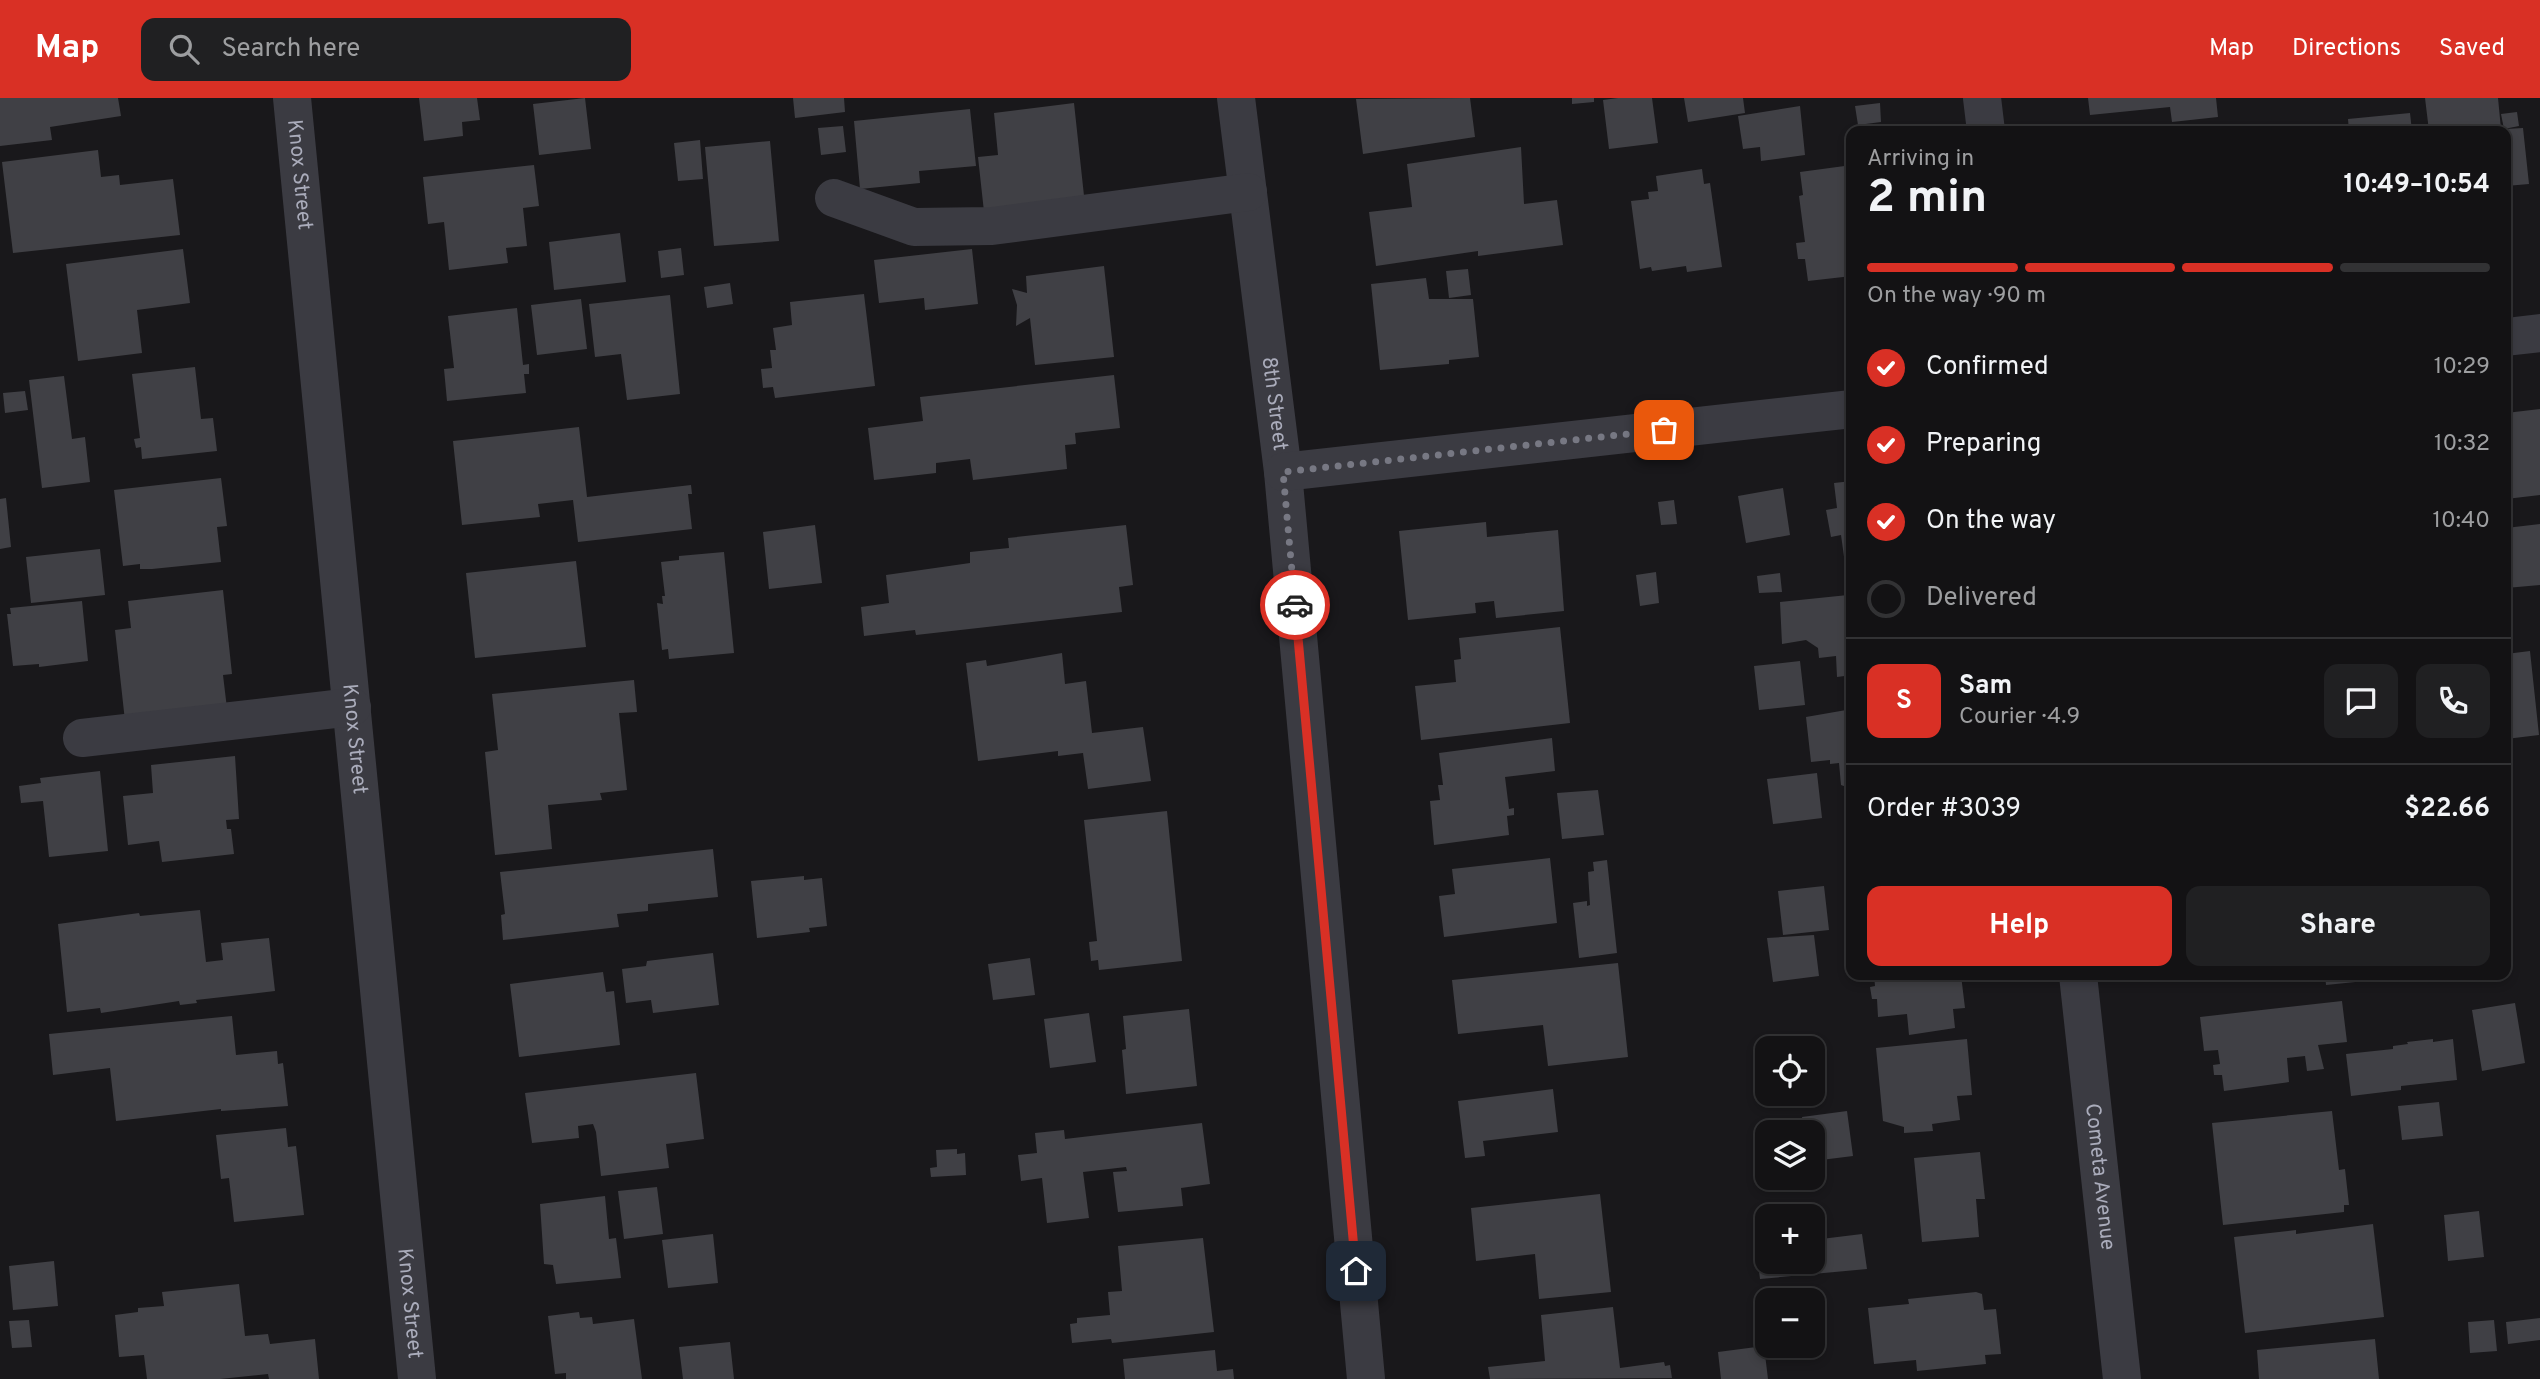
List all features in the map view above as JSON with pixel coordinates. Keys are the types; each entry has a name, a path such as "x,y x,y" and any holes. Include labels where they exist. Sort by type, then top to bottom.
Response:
{"street":[{"name":"Knox Street","path":"292,98 417,1379"},
{"name":"8th Street","path":"1236,98 1283,472 1366,1379"},
{"path":"1982,98 1985,126"},
{"path":"834,198 914,227 992,226 1248,192"},
{"path":"2511,336 2540,333"},
{"path":"1283,472 1846,410"},
{"path":"82,738 352,707"},
{"name":"Cometa Avenue","path":"2079,980 2122,1379"}],"building":[{"path":"0,98 118,98 121,116 50,127 52,140 0,146"},
{"path":"419,98 477,98 480,120 462,122 463,136 424,141"},
{"path":"585,98 591,149 539,155 533,104"},
{"path":"793,98 844,98 845,112 795,118"},
{"path":"1470,98 1475,137 1363,154 1356,99"},
{"path":"1572,98 1594,98 1594,102 1572,104"},
{"path":"1652,98 1658,143 1609,149 1603,100"},
{"path":"1684,98 1743,98 1745,113 1688,122"},
{"path":"2088,98 2216,98 2218,117 2172,122 2170,107 2090,115"},
{"path":"2425,98 2498,98 2501,126 2428,126"},
{"path":"1074,103 1085,205 985,221 978,157 998,155 994,113"},
{"path":"1880,103 1881,122 1858,125 1855,106"},
{"path":"1800,106 1805,155 1761,161 1760,147 1743,149 1738,116"},
{"path":"970,109 976,166 919,171 920,183 860,189 854,121"},
{"path":"2517,112 2519,126 2503,126 2501,114"},
{"path":"2410,113 2411,126 2349,126 2348,119"},
{"path":"843,126 846,152 821,155 818,128"},
{"path":"2523,128 2529,184 2511,186 2511,129"},
{"path":"700,140 703,179 678,181 674,143"},
{"path":"770,141 779,241 714,246 705,147"},
{"path":"1521,147 1524,204 1557,200 1563,245 1478,256 1478,251 1376,266 1369,212 1412,207 1407,164"},
{"path":"98,150 101,177 119,175 120,185 173,179 180,235 13,253 2,162"},
{"path":"534,165 539,206 523,208 527,246 506,248 508,263 449,270 444,222 428,224 423,177"},
{"path":"1846,166 1846,277 1808,281 1805,259 1798,259 1796,243 1805,242 1799,196 1803,195 1800,172"},
{"path":"1702,169 1704,184 1710,183 1722,267 1687,272 1686,266 1652,271 1651,267 1640,269 1631,201 1649,199 1648,192 1658,191 1656,176"},
{"path":"620,233 626,282 554,290 549,242"},
{"path":"681,248 684,275 661,278 658,251"},
{"path":"183,249 190,303 137,310 142,353 78,361 66,264"},
{"path":"972,249 978,304 925,310 924,298 879,303 874,260"},
{"path":"1104,266 1114,357 1035,365 1030,318 1016,326 1017,305 1012,289 1027,293 1026,276"},
{"path":"1468,269 1471,295 1449,298 1446,271"},
{"path":"1426,278 1429,299 1473,299 1479,357 1449,360 1449,364 1380,370 1371,284"},
{"path":"730,283 733,304 707,308 704,287"},
{"path":"864,294 875,386 775,398 773,387 763,388 761,369 772,368 770,350 776,350 773,328 792,325 790,302"},
{"path":"670,295 680,394 627,400 621,354 595,357 589,304"},
{"path":"581,299 587,349 537,355 531,305"},
{"path":"517,308 523,365 529,364 529,374 524,374 526,393 447,401 444,369 454,368 448,316"},
{"path":"195,367 201,419 213,418 217,451 142,459 141,447 136,448 134,439 140,438 132,374"},
{"path":"1114,375 1120,428 1075,433 1076,444 1065,445 1067,469 973,480 970,459 936,463 936,473 874,480 868,428 923,421 920,397"},
{"path":"64,376 72,439 85,437 90,482 42,488 29,380"},
{"path":"25,391 28,410 5,413 3,393"},
{"path":"2540,409 2540,495 2511,498 2511,412"},
{"path":"579,427 587,497 691,485 692,494 688,494 692,529 578,542 573,500 538,504 540,517 462,525 453,441"},
{"path":"221,478 227,526 217,527 221,562 152,569 140,569 140,564 123,566 114,490"},
{"path":"1846,482 1846,571 1841,535 1831,537 1826,510 1837,508 1834,483"},
{"path":"1783,488 1790,535 1746,543 1738,496"},
{"path":"6,498 11,547 0,549 0,499"},
{"path":"1674,500 1677,524 1661,525 1658,502"},
{"path":"1486,522 1487,537 1558,530 1564,611 1496,618 1494,601 1475,603 1476,613 1408,620 1399,531"},
{"path":"2540,524 2540,585 2511,588 2511,527"},
{"path":"815,525 822,583 769,589 763,532"},
{"path":"1126,525 1133,585 1119,587 1122,612 916,635 915,630 864,636 861,607 889,603 886,575 970,563 970,552 1009,548 1008,538"},
{"path":"100,549 105,595 31,603 26,557"},
{"path":"724,552 734,653 669,659 668,649 662,650 657,603 663,604 662,596 665,596 661,562 679,560 679,556"},
{"path":"576,561 586,647 475,658 466,573"},
{"path":"1656,572 1659,603 1640,606 1636,575"},
{"path":"1780,573 1782,592 1759,593 1757,576"},
{"path":"223,590 232,674 223,675 228,717 125,721 115,630 131,628 128,601"},
{"path":"1846,595 1846,676 1837,677 1836,656 1819,658 1818,648 1806,640 1782,644 1780,602"},
{"path":"82,601 88,661 39,667 39,664 13,666 7,614 11,614 10,608"},
{"path":"1560,627 1570,723 1421,740 1415,686 1456,682 1454,660 1461,659 1459,638"},
{"path":"2530,651 2539,735 2511,738 2511,653"},
{"path":"1062,653 1065,684 1086,681 1092,733 1143,727 1151,781 1088,789 1083,753 1058,756 1058,751 978,761 966,663 986,660 987,666"},
{"path":"1800,661 1805,705 1759,710 1754,666"},
{"path":"634,680 637,712 619,713 627,790 600,793 602,800 548,805 552,849 495,855 485,752 498,750 492,694"},
{"path":"1846,710 1846,787 1841,785 1839,763 1830,764 1830,760 1811,762 1806,717"},
{"path":"1552,738 1555,771 1505,777 1509,809 1514,808 1514,815 1507,816 1509,835 1434,845 1430,801 1440,800 1438,785 1443,785 1439,753"},
{"path":"235,756 239,819 226,820 227,829 231,829 234,854 162,862 159,841 128,845 123,796 153,793 151,765"},
{"path":"100,771 108,851 49,857 43,801 21,803 19,786 41,783 40,778"},
{"path":"1817,773 1822,818 1773,824 1767,779"},
{"path":"1598,790 1604,835 1562,839 1557,793"},
{"path":"1167,811 1182,961 1099,970 1098,960 1091,961 1089,942 1097,941 1084,820"},
{"path":"713,849 718,897 648,904 648,911 617,914 619,927 503,940 501,915 505,914 500,872"},
{"path":"1550,858 1557,923 1444,937 1439,896 1455,894 1452,869"},
{"path":"1607,860 1617,953 1579,958 1573,903 1587,901 1587,906 1590,905 1588,872 1594,871 1593,862"},
{"path":"804,876 804,880 822,878 827,926 809,928 810,932 757,938 751,881"},
{"path":"1824,886 1829,930 1783,935 1778,891"},
{"path":"200,910 206,962 223,960 221,943 269,938 275,991 196,1000 197,1003 180,1005 179,1001 101,1013 100,1008 67,1012 58,924 139,913 140,916"},
{"path":"1814,935 1819,976 1773,982 1767,938"},
{"path":"713,953 719,1005 653,1013 651,1000 626,1003 622,969 646,966 647,961"},
{"path":"1030,958 1035,995 993,1000 988,964"},
{"path":"1618,963 1628,1057 1548,1066 1543,1025 1458,1034 1452,980"},
{"path":"603,972 606,992 614,991 620,1045 519,1057 510,984"},
{"path":"1874,980 1962,980 1965,1008 1953,1009 1955,1028 1909,1035 1907,1014 1878,1017 1877,999 1872,999 1870,987 1875,986"},
{"path":"2326,980 2375,980 2326,985"},
{"path":"2342,1001 2347,1042 2318,1045 2324,1069 2307,1071 2305,1056 2287,1058 2289,1082 2224,1091 2222,1075 2214,1075 2213,1065 2220,1064 2218,1050 2204,1051 2200,1017"},
{"path":"2515,1003 2525,1063 2482,1071 2472,1010"},
{"path":"1189,1009 1197,1086 1126,1094 1122,1050 1126,1049 1123,1016"},
{"path":"1089,1013 1096,1062 1050,1068 1044,1019"},
{"path":"232,1016 236,1055 277,1051 278,1064 283,1063 288,1106 221,1109 116,1121 110,1068 53,1075 49,1034"},
{"path":"1967,1039 1972,1095 1957,1096 1960,1120 1932,1124 1933,1131 1904,1133 1904,1127 1883,1121 1876,1048"},
{"path":"2433,1039 2433,1042 2453,1039 2457,1080 2401,1086 2401,1090 2351,1096 2346,1054 2393,1049 2393,1046 2408,1044 2407,1042"},
{"path":"696,1073 704,1139 666,1144 669,1168 601,1176 593,1124 578,1126 579,1138 532,1143 525,1093"},
{"path":"1553,1089 1558,1132 1483,1141 1485,1156 1465,1158 1458,1101"},
{"path":"2439,1102 2443,1136 2402,1140 2398,1106"},
{"path":"1847,1111 1853,1156 1825,1160 1825,1120 1802,1120 1802,1117"},
{"path":"2332,1111 2339,1170 2345,1169 2349,1205 2344,1205 2344,1212 2223,1225 2212,1123"},
{"path":"1202,1123 1210,1184 1181,1188 1183,1206 1118,1212 1113,1172 1127,1171 1126,1167 1083,1172 1089,1218 1047,1223 1042,1178 1021,1181 1018,1155 1037,1153 1035,1133 1064,1130 1065,1139"},
{"path":"286,1128 288,1147 296,1146 304,1215 234,1222 229,1178 221,1179 216,1135"},
{"path":"957,1149 957,1154 965,1153 966,1175 931,1177 930,1168 937,1167 936,1150"},
{"path":"1980,1152 1985,1199 1976,1199 1979,1237 1922,1242 1914,1158"},
{"path":"657,1187 663,1234 624,1239 618,1191"},
{"path":"1600,1194 1611,1292 1539,1299 1535,1254 1476,1261 1471,1208"},
{"path":"605,1196 609,1239 616,1238 621,1278 556,1284 553,1265 544,1264 540,1204"},
{"path":"2479,1211 2484,1257 2448,1261 2444,1215"},
{"path":"2373,1224 2384,1317 2245,1333 2234,1237 2296,1230 2296,1234"},
{"path":"713,1234 718,1283 668,1288 662,1240"},
{"path":"1862,1234 1867,1269 1825,1273 1825,1239"},
{"path":"1203,1238 1214,1332 1112,1343 1111,1339 1072,1343 1070,1324 1077,1323 1077,1318 1110,1315 1108,1292 1122,1291 1118,1246"},
{"path":"54,1261 58,1306 13,1310 9,1266"},
{"path":"1759,1274 1814,1274 1760,1279"},
{"path":"239,1284 245,1336 268,1334 270,1344 315,1339 319,1379 269,1379 268,1374 220,1379 147,1379 144,1355 119,1357 115,1315 138,1312 138,1308 164,1306 162,1292"},
{"path":"1976,1292 1982,1294 1984,1310 1996,1309 2001,1354 1985,1355 1986,1364 1917,1371 1916,1360 1874,1364 1868,1308 1909,1304 1908,1299"},
{"path":"1613,1307 1620,1368 1664,1362 1665,1366 1670,1365 1672,1378 1490,1379 1488,1367 1545,1361 1541,1315"},
{"path":"579,1312 580,1318 592,1317 593,1324 634,1319 642,1379 566,1379 566,1373 555,1374 548,1316"},
{"path":"2540,1318 2540,1340 2508,1344 2506,1322"},
{"path":"29,1320 32,1347 12,1348 9,1321"},
{"path":"2494,1320 2497,1351 2470,1353 2468,1322"},
{"path":"2375,1339 2379,1379 2259,1379 2257,1350"},
{"path":"730,1342 734,1379 683,1379 679,1347"},
{"path":"1755,1347 1755,1358 1765,1358 1768,1379 1721,1379 1718,1352"},
{"path":"1215,1350 1217,1371 1233,1369 1234,1379 1125,1379 1123,1359"}],"way so far":[{"path":"1295,605 1283,472 1664,430"}],"route":[{"path":"1295,605 1356,1271"}]}
